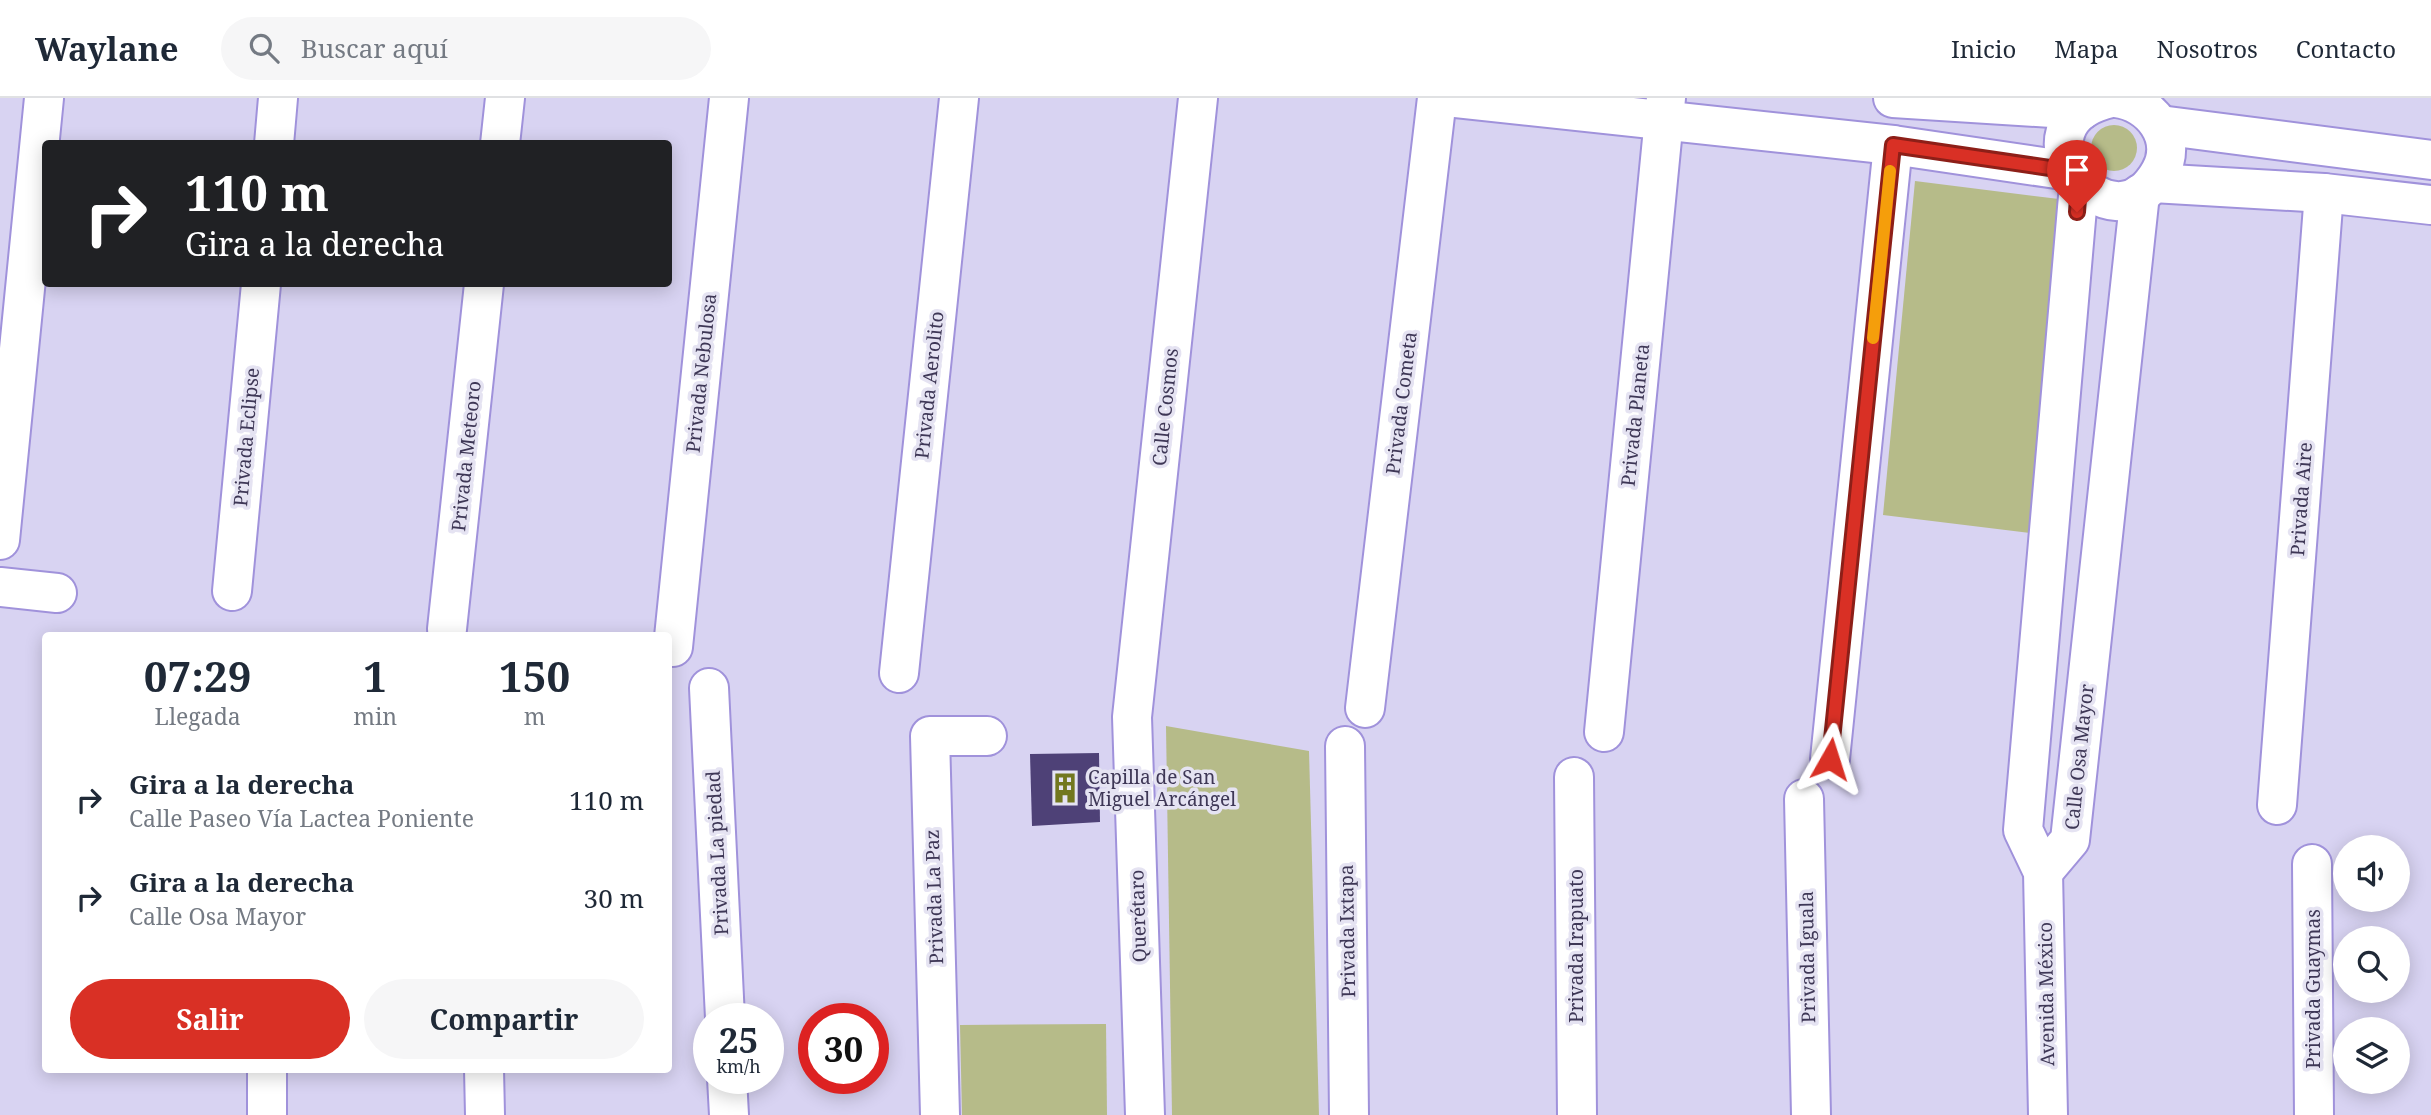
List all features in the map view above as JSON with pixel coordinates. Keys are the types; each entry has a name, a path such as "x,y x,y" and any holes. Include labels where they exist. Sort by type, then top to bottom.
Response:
{"street":[{"path":"0,540 44,98"},
{"path":"274,140 278,98"},
{"path":"500,140 505,98"},
{"name":"Privada Nebulosa","path":"673,648 729,98"},
{"name":"Privada Aerolito","path":"900,673 959,98"},
{"name":"Calle Cosmos","path":"1132,717 1198,98"},
{"name":"Privada Cometa","path":"1365,708 1437,98"},
{"path":"1456,98 1665,109 1893,145 2074,178 2108,200 2147,188 2324,193 2431,205"},
{"path":"1893,98 2119,105 2431,160"},
{"path":"2043,872 2024,830 2074,178 2064,155 2066,138 2072,123 2119,105"},
{"path":"2119,105 2166,155 2147,188"},
{"name":"Privada Planeta","path":"1604,732 1665,109"},
{"path":"1830,759 1893,145"},
{"name":"Calle Osa Mayor","path":"2043,872 2070,839 2147,188"},
{"name":"Privada Aire","path":"2277,805 2324,193"},
{"name":"Privada Eclipse","path":"232,591 261,287"},
{"name":"Privada Meteoro","path":"447,629 484,287"},
{"path":"0,587 57,593"},
{"name":"Privada La piedad","path":"709,688 723,1003"},
{"name":"Querétaro","path":"1132,717 1145,1115"},
{"name":"Privada La Paz","path":"940,1115 930,736 987,736"},
{"name":"Privada Ixtapa","path":"1345,747 1349,1115"},
{"name":"Privada Irapuato","path":"1574,777 1577,1115"},
{"name":"Privada Iguala","path":"1804,799 1811,1115"},
{"name":"Privada Guaymas","path":"2312,864 2314,1115"},
{"name":"Avenida México","path":"2043,872 2048,1115"},
{"path":"267,1073 267,1115"},
{"path":"484,1073 485,1115"},
{"path":"728,1094 729,1115"}],"green space":[{"path":"2114,125 2130,132 2137,148 2130,164 2114,171 2098,164 2091,148 2098,132"},
{"path":"1915,181 2059,199 2030,533 1883,515"},
{"path":"1166,726 1309,751 1319,1115 1172,1115"},
{"path":"1106,1024 1107,1115 962,1115 960,1025"}],"building":[{"name":"Capilla de San Miguel Arcángel","path":"1099,753 1100,822 1032,826 1030,754"}],"slow traffic":[{"path":"1873,338 1890,171"}],"place":[{"name":"Capilla de San Miguel Arcángel","path":"1065,788"}],"route":[{"path":"1830,759 1893,145 2070,171 2079,185 2077,212"}]}
